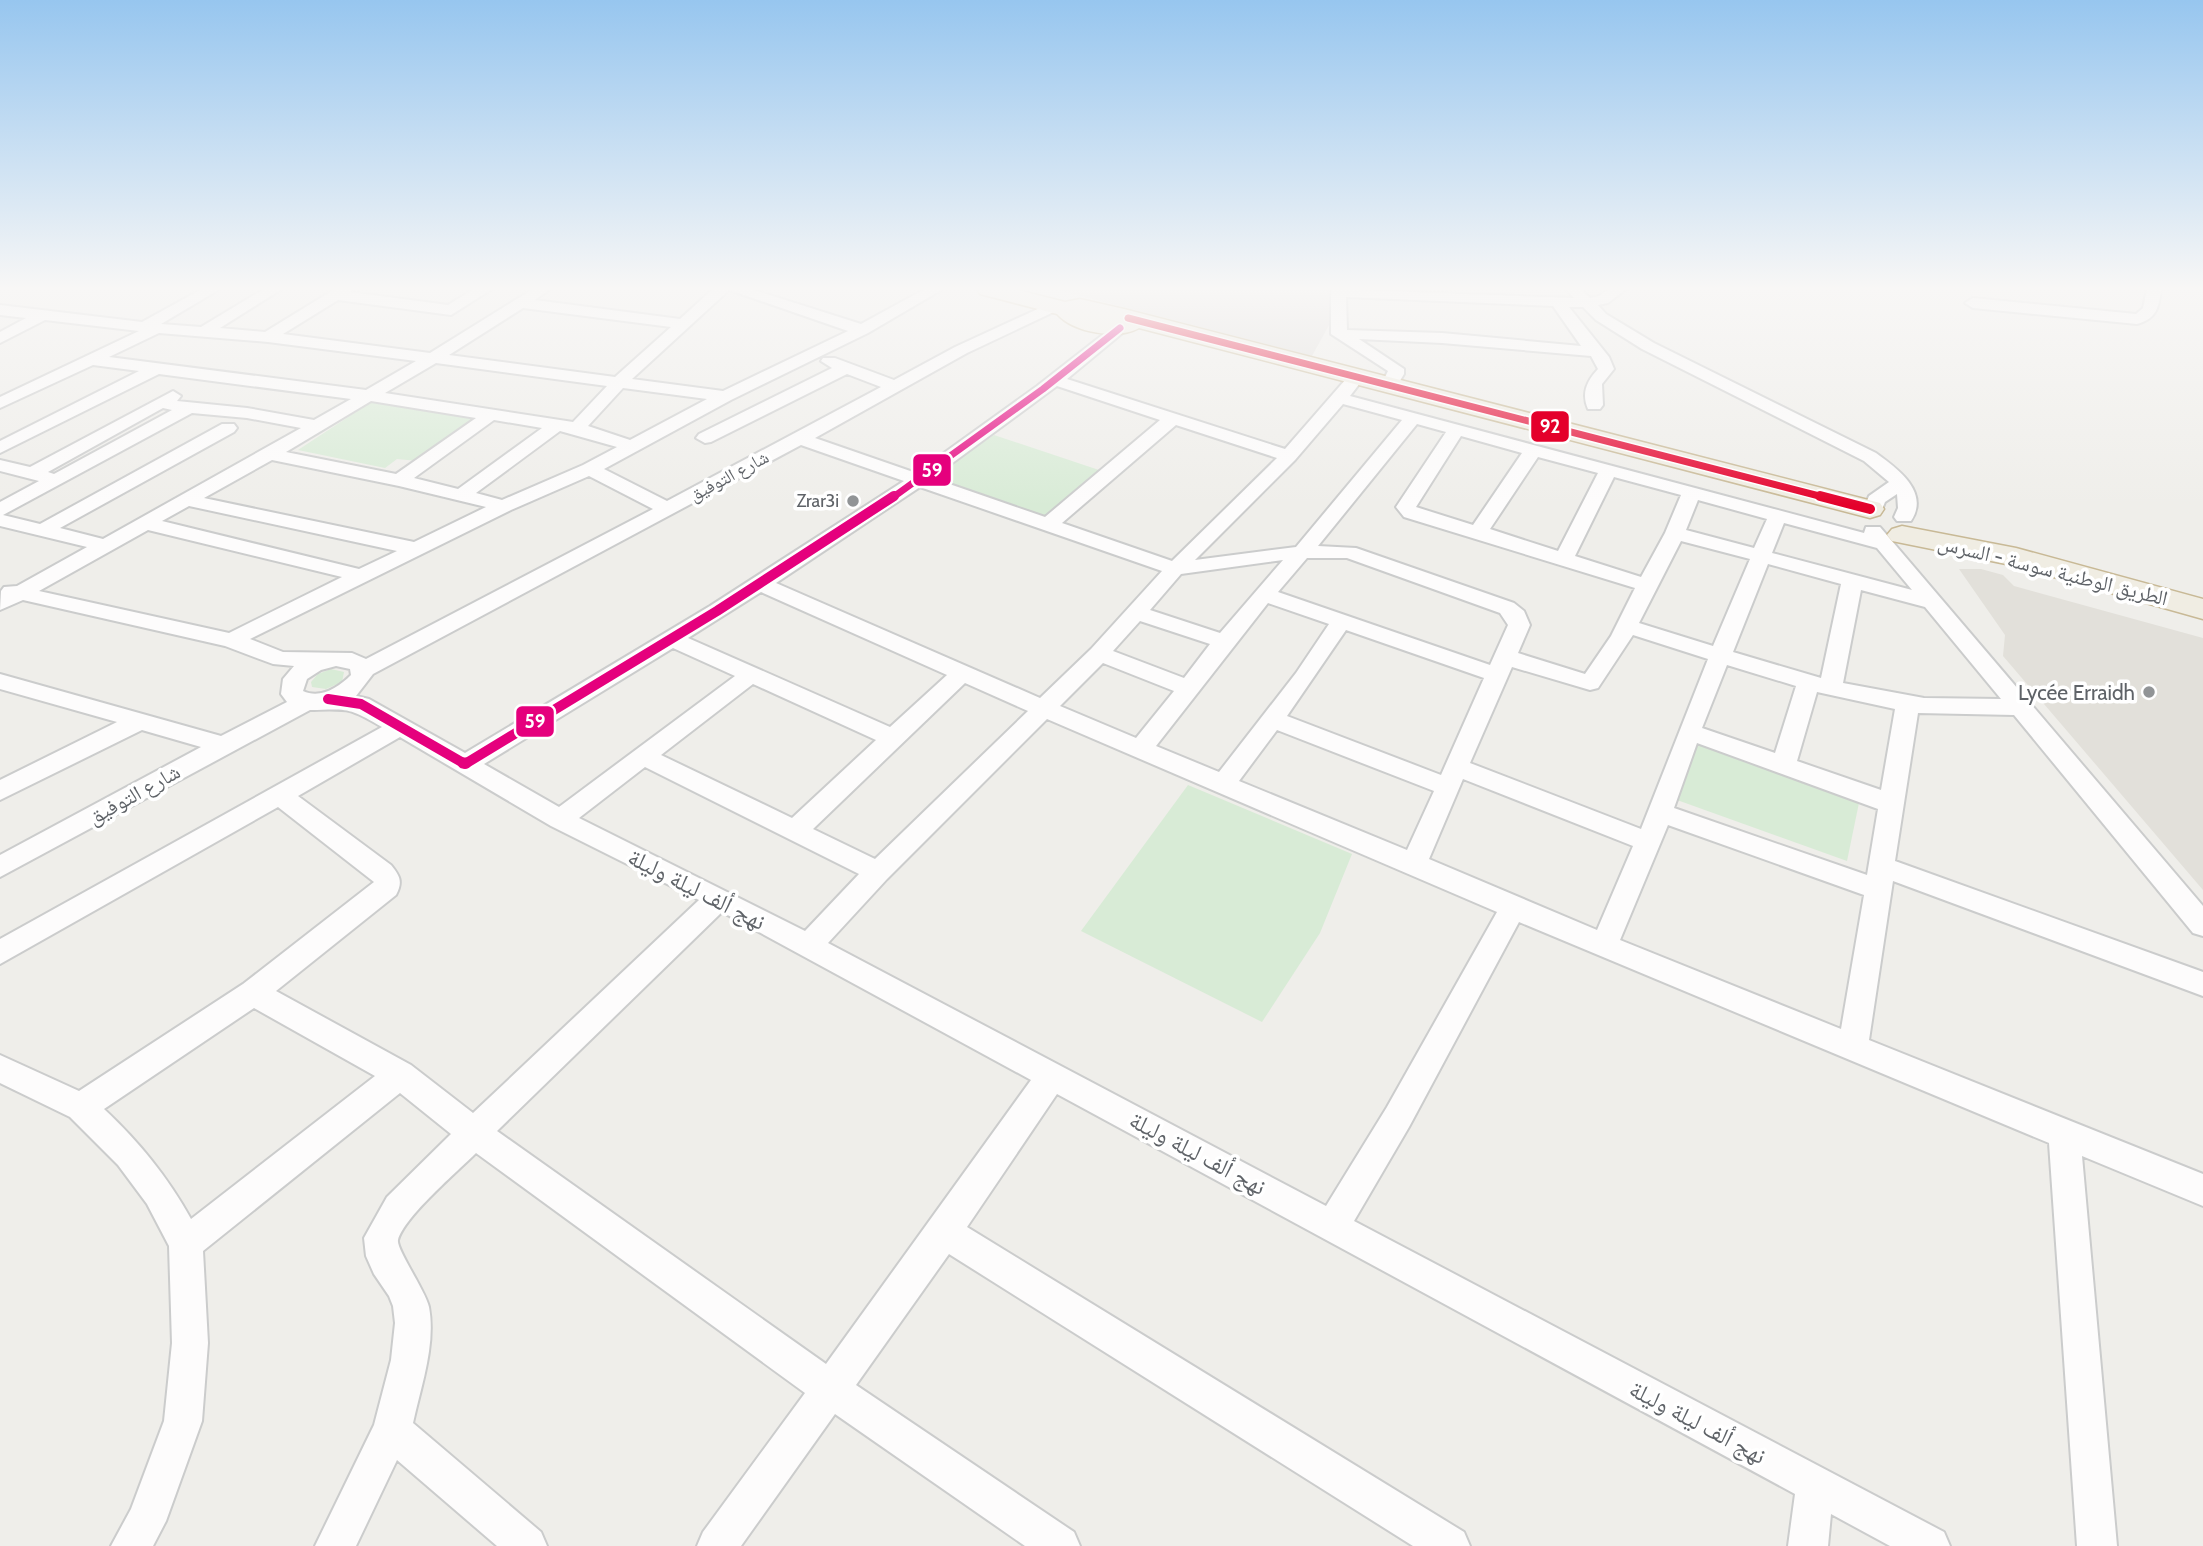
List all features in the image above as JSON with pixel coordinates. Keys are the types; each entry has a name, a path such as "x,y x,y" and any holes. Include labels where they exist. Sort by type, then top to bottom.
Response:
{"highway":[{"name":"الطريق الوطنية سوسة - السرس","path":"1246,361 1346,391 1886,524 2203,598"},
{"name":"الطريق الوطنية سوسة - السرس","path":"1285,361 1390,385 1995,554 2203,608"}],"street":[{"path":"1,402 90,361"},
{"path":"100,361 369,396 577,428 631,446"},
{"path":"6,595 187,500 428,361"},
{"path":"467,361 724,396"},
{"path":"577,428 641,361"},
{"path":"230,640 504,506 590,469 724,396 798,361"},
{"path":"829,361 893,386"},
{"name":"شارع التوفيق","path":"0,867 269,720 306,692 309,667 351,675 406,649 800,439 939,361"},
{"path":"465,764 761,584 922,479 1081,361"},
{"path":"1383,361 1396,369 1390,385"},
{"path":"1594,405 1594,384 1606,369 1603,361"},
{"path":"807,947 878,872 1099,654 1175,569 1222,526 1289,456 1346,391 1414,417 1778,515 1886,524 1908,502 1900,483 1870,457 1678,361"},
{"path":"705,438 845,368"},
{"path":"0,449 156,369"},
{"path":"33,473 211,375"},
{"path":"1057,381 1289,456"},
{"path":"161,403 247,413 318,426"},
{"path":"0,510 189,408"},
{"path":"399,480 492,415"},
{"path":"1141,749 1223,641 1414,417"},
{"path":"1049,524 1171,420"},
{"path":"462,495 557,425"},
{"path":"41,531 228,428"},
{"path":"1457,429 1406,507 1411,513 1647,585"},
{"path":"800,439 922,479 1175,569 1301,552 1349,552 1507,608 1516,616 1519,625 1414,864"},
{"path":"1478,532 1533,450"},
{"path":"269,454 399,480 504,506"},
{"path":"0,465 56,480"},
{"path":"590,469 667,509"},
{"path":"1563,560 1609,470"},
{"path":"1900,483 1876,499 1909,571 2203,925"},
{"path":"1262,594 1501,666 1588,684 1626,626 1675,533 1692,492"},
{"path":"187,500 418,549"},
{"path":"1604,946 1660,813 1689,732 1778,515"},
{"path":"0,520 104,544"},
{"path":"145,523 361,576"},
{"path":"1675,533 1934,603"},
{"path":"1784,765 1820,684 1852,580"},
{"path":"761,584 1042,708 1513,908 2203,1190"},
{"path":"6,595 230,640 281,659 351,675"},
{"path":"1135,612 1223,641"},
{"path":"1223,784 1304,678 1342,620"},
{"path":"1626,626 1820,684 1909,704 2022,707"},
{"path":"672,639 892,738"},
{"path":"1099,654 1189,688"},
{"path":"281,659 306,692 351,675"},
{"path":"794,831 963,672"},
{"path":"560,819 752,674"},
{"name":"نهج ألف ليلة وليلة","path":"351,675 402,726 560,819 719,898 1930,1546"},
{"path":"0,681 224,745"},
{"path":"1853,1046 1909,704"},
{"path":"1272,719 1648,842"},
{"path":"0,791 142,720"},
{"path":"0,953 402,726"},
{"path":"1689,732 1891,805"},
{"path":"645,757 878,872"},
{"path":"0,770 26,779"},
{"path":"81,1107 253,993 387,888 390,883 382,872 279,795"},
{"path":"1660,813 1880,878 2203,984"},
{"path":"335,1546 392,1430 412,1340 411,1312 406,1291 386,1264 381,1238 399,1208 719,898"},
{"path":"1333,1225 1398,1118 1513,908"},
{"path":"253,993 400,1075 474,1133 830,1389 1060,1546"},
{"path":"0,1068 81,1107 130,1153 159,1193 186,1244 190,1343 183,1421 146,1521 131,1546"},
{"path":"186,1244 400,1075"},
{"path":"717,1546 944,1232 1052,1076"},
{"path":"2064,1135 2097,1546"},
{"path":"944,1232 1450,1546"},
{"path":"392,1430 527,1546"},
{"path":"1808,1546 1815,1486"}],"shaded area":[{"path":"1959,569 1981,569 2003,575 2014,586 2203,638 2203,890 2003,656 2005,635"}],"green space":[{"path":"371,402 473,419 418,461 397,459 385,468 298,450"},
{"path":"994,435 1102,471 1048,519 945,481 942,470"},
{"path":"331,669 344,672 342,682 326,689 312,687 311,682 318,674"},
{"path":"1697,743 1860,798 1847,861 1677,800"},
{"path":"1188,785 1352,854 1320,933 1262,1022 1081,931"}],"transit line":[{"name":"59","path":"328,699 361,704 465,764 801,558 964,448 1078,361"},
{"name":"92","path":"1296,361 1870,509"}],"place":[{"name":"Zrar3i","path":"853,501"},
{"name":"Lycée Erraidh","path":"2149,692"}]}
